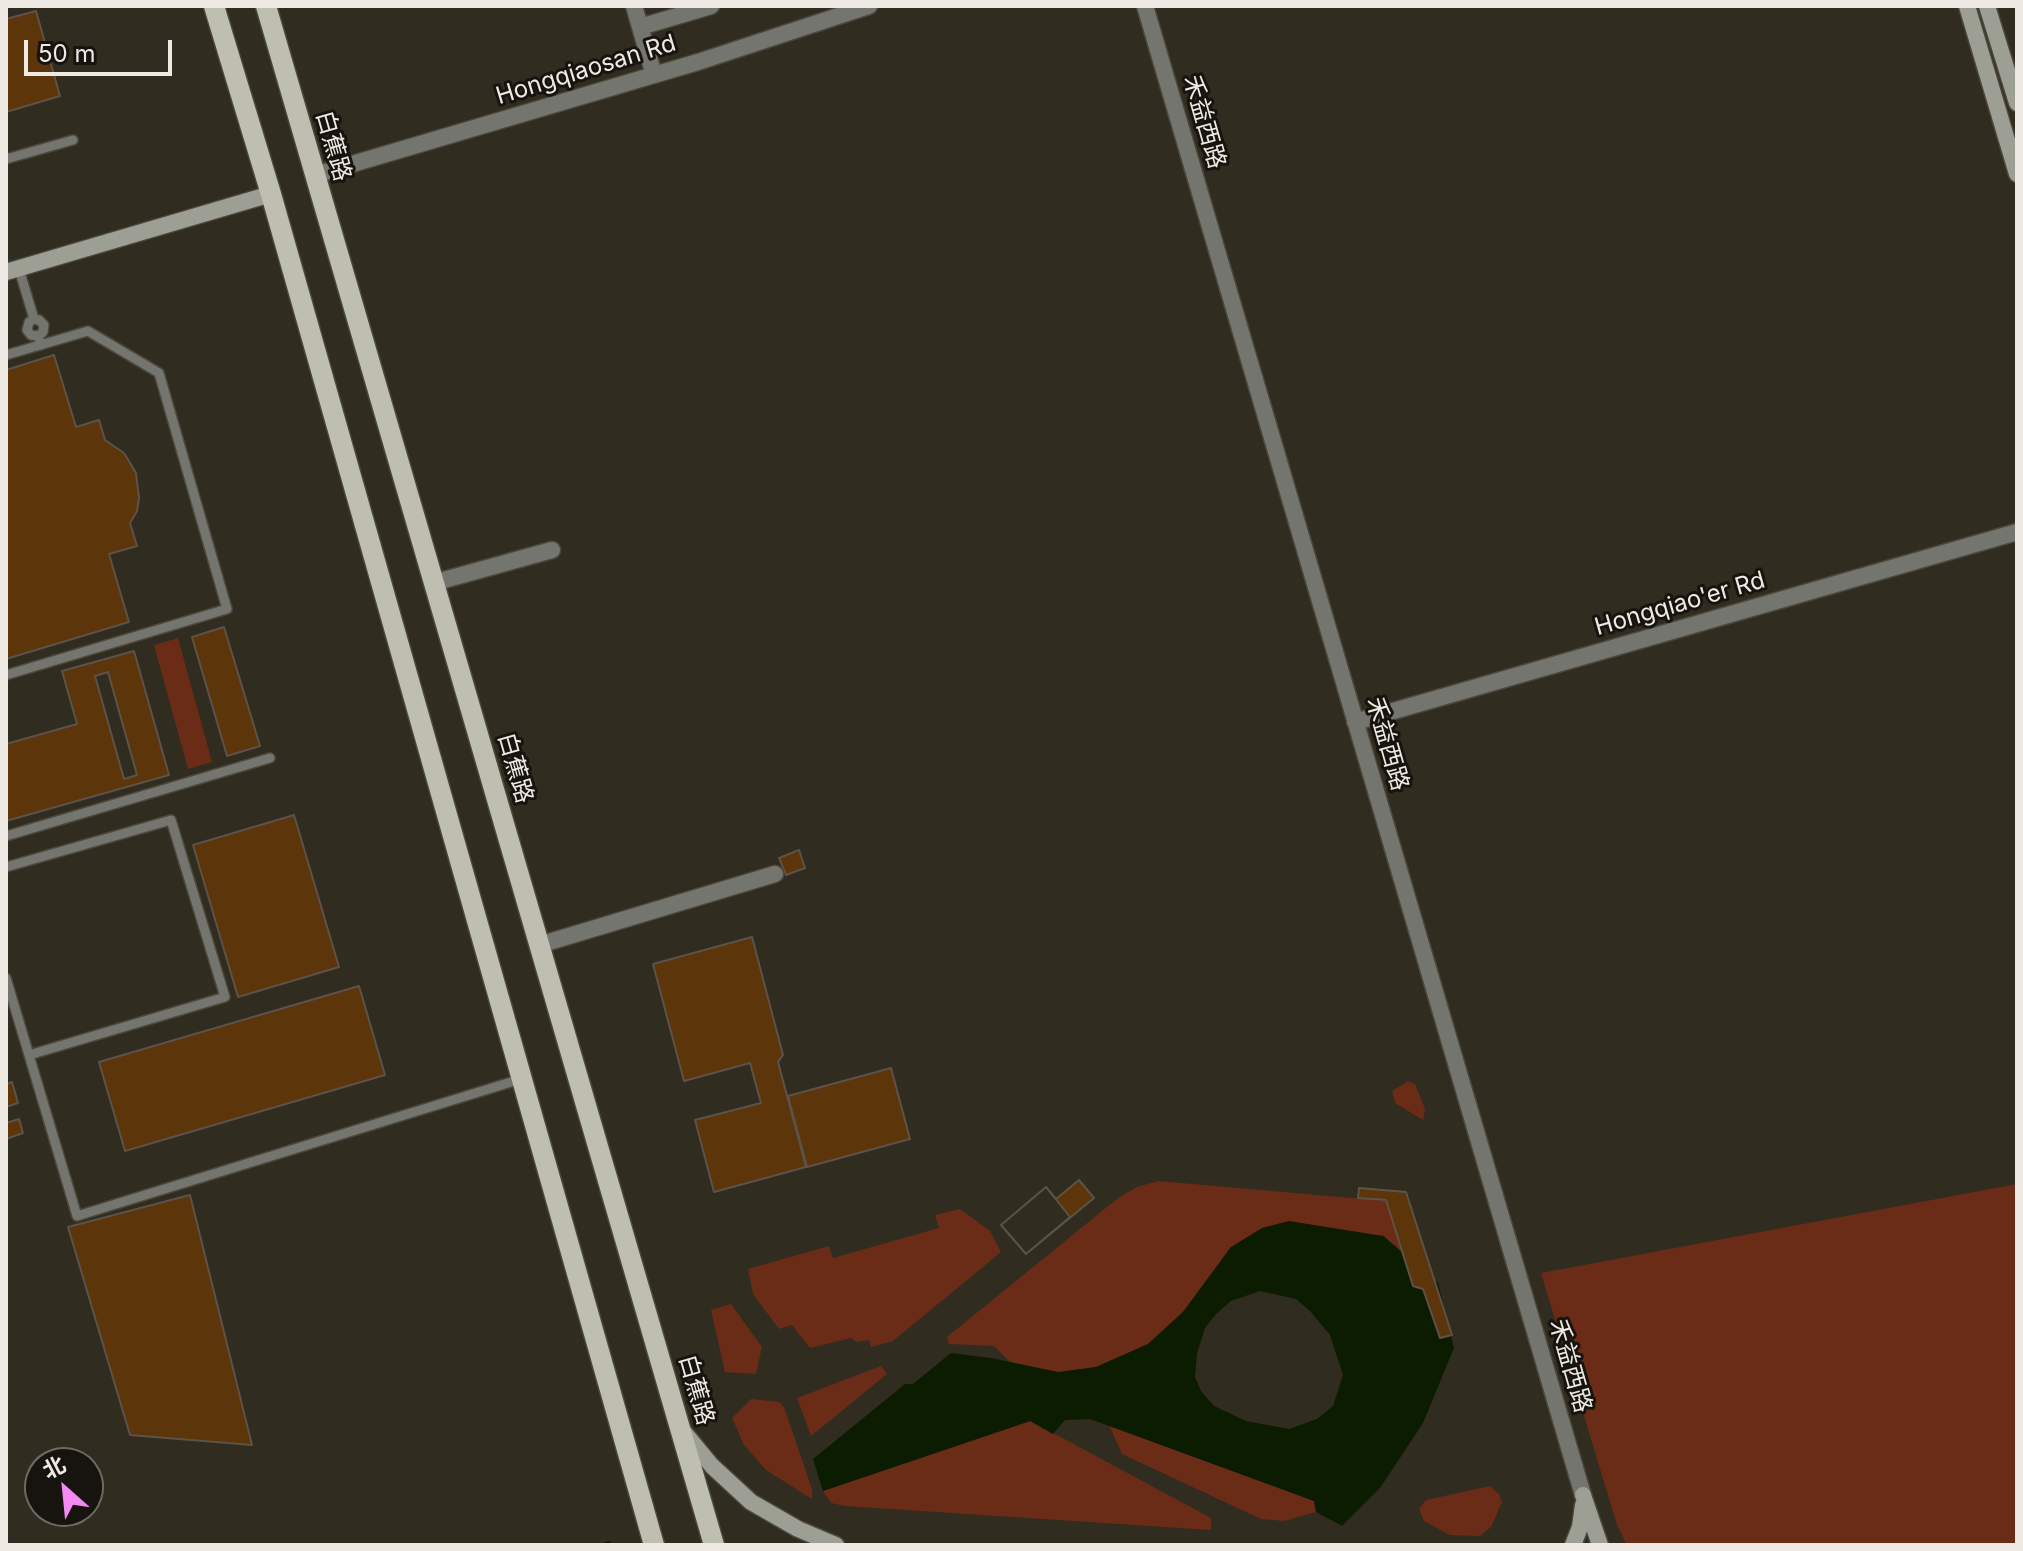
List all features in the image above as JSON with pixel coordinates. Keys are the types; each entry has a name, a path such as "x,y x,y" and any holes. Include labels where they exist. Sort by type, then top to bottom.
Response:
{"main road":[{"path":"214,6 271,194 654,1545"},
{"name":"白蕉路","path":"266,6 714,1545"}],"street":[{"path":"634,6 654,75"},
{"path":"640,27 711,6"},
{"name":"Hongqiaosan Rd","path":"315,175 654,75 869,6"},
{"name":"禾益西路","path":"1145,6 1583,1495"},
{"path":"1967,6 2017,174"},
{"path":"1987,6 2017,103"},
{"path":"12,270 271,194"},
{"name":"Hongqiao'er Rd","path":"1355,722 2017,532"},
{"path":"433,583 552,550"},
{"path":"539,945 775,874"},
{"path":"679,1426 712,1466 751,1502 798,1529 836,1545"},
{"path":"1573,1545 1583,1512 1583,1495"},
{"path":"1583,1495 1600,1545"}],"lane":[{"path":"6,159 73,140"},
{"path":"12,270 34,319 29,322 27,330 40,340"},
{"path":"6,355 40,340 88,331 159,373 227,609 6,675"},
{"path":"6,836 270,758"},
{"path":"6,867 171,820 225,997 29,1055"},
{"path":"6,978 77,1216 521,1079"}],"shaded area":[{"path":"178,638 212,762 188,769 154,645"},
{"path":"1408,1081 1415,1084 1425,1109 1423,1120 1395,1103 1392,1091"},
{"path":"1158,1181 1386,1201 1402,1252 1383,1235 1231,1247 1183,1312 1148,1344 1096,1367 1058,1373 1010,1362 994,1346 949,1344 947,1337 1118,1198 1137,1187"},
{"path":"2017,1184 2017,1545 1627,1545 1617,1525 1541,1273"},
{"path":"960,1209 990,1231 1001,1252 893,1341 871,1347 869,1340 857,1342 851,1338 810,1348 792,1325 779,1329 753,1294 748,1269 829,1246 833,1258 939,1228 935,1215"},
{"path":"1289,1221 1383,1236 1438,1283 1454,1348 1423,1423 1380,1488 1342,1526 1316,1512 1314,1501 1090,1419 1065,1420 1053,1434 1030,1421 823,1491 813,1459 905,1384 913,1384 951,1353 1058,1372 1096,1367 1148,1344 1183,1312 1231,1247 1262,1228","holes":["1260,1291 1296,1299 1330,1335 1343,1375 1333,1406 1317,1419 1289,1429 1246,1421 1214,1406 1201,1391 1195,1377 1197,1353 1205,1328 1231,1301"]},
{"path":"731,1304 762,1347 756,1374 725,1372 711,1310"},
{"path":"881,1366 887,1374 811,1436 797,1398"},
{"path":"751,1399 779,1402 784,1407 812,1489 812,1499 766,1470 744,1445 732,1418"},
{"path":"1031,1421 1211,1518 1211,1530 845,1506 831,1503 823,1491"},
{"path":"1109,1425 1314,1501 1316,1512 1284,1521 1261,1519 1122,1454"},
{"path":"1490,1486 1502,1502 1491,1527 1480,1536 1450,1535 1424,1521 1419,1509 1426,1500"}],"building":[{"path":"36,11 60,96 6,112 6,19"},
{"path":"54,355 76,427 99,420 105,440 124,453 136,473 139,498 137,511 130,523 137,546 109,554 129,622 6,659 6,370"},
{"path":"224,627 260,746 227,756 192,637"},
{"path":"134,651 169,775 6,821 6,744 77,724 62,671","holes":["108,672 137,775 124,779 95,676"]},
{"path":"294,815 339,967 238,997 193,845"},
{"path":"799,850 805,868 786,875 779,858"},
{"path":"752,937 783,1055 778,1062 806,1167 714,1192 695,1120 761,1103 750,1063 684,1081 653,964"},
{"path":"359,986 385,1075 125,1151 99,1062"},
{"path":"891,1068 910,1139 807,1167 788,1096"},
{"path":"12,1082 18,1103 6,1107 6,1084"},
{"path":"19,1119 23,1133 6,1139 6,1123"},
{"path":"1079,1180 1094,1198 1026,1254 1001,1225 1046,1187 1056,1199"},
{"path":"1046,1187 1070,1217 1026,1254 1001,1225"},
{"path":"1359,1188 1406,1192 1452,1335 1440,1338 1423,1289 1413,1286 1386,1200 1358,1198"},
{"path":"190,1195 252,1445 130,1435 68,1227"}]}
